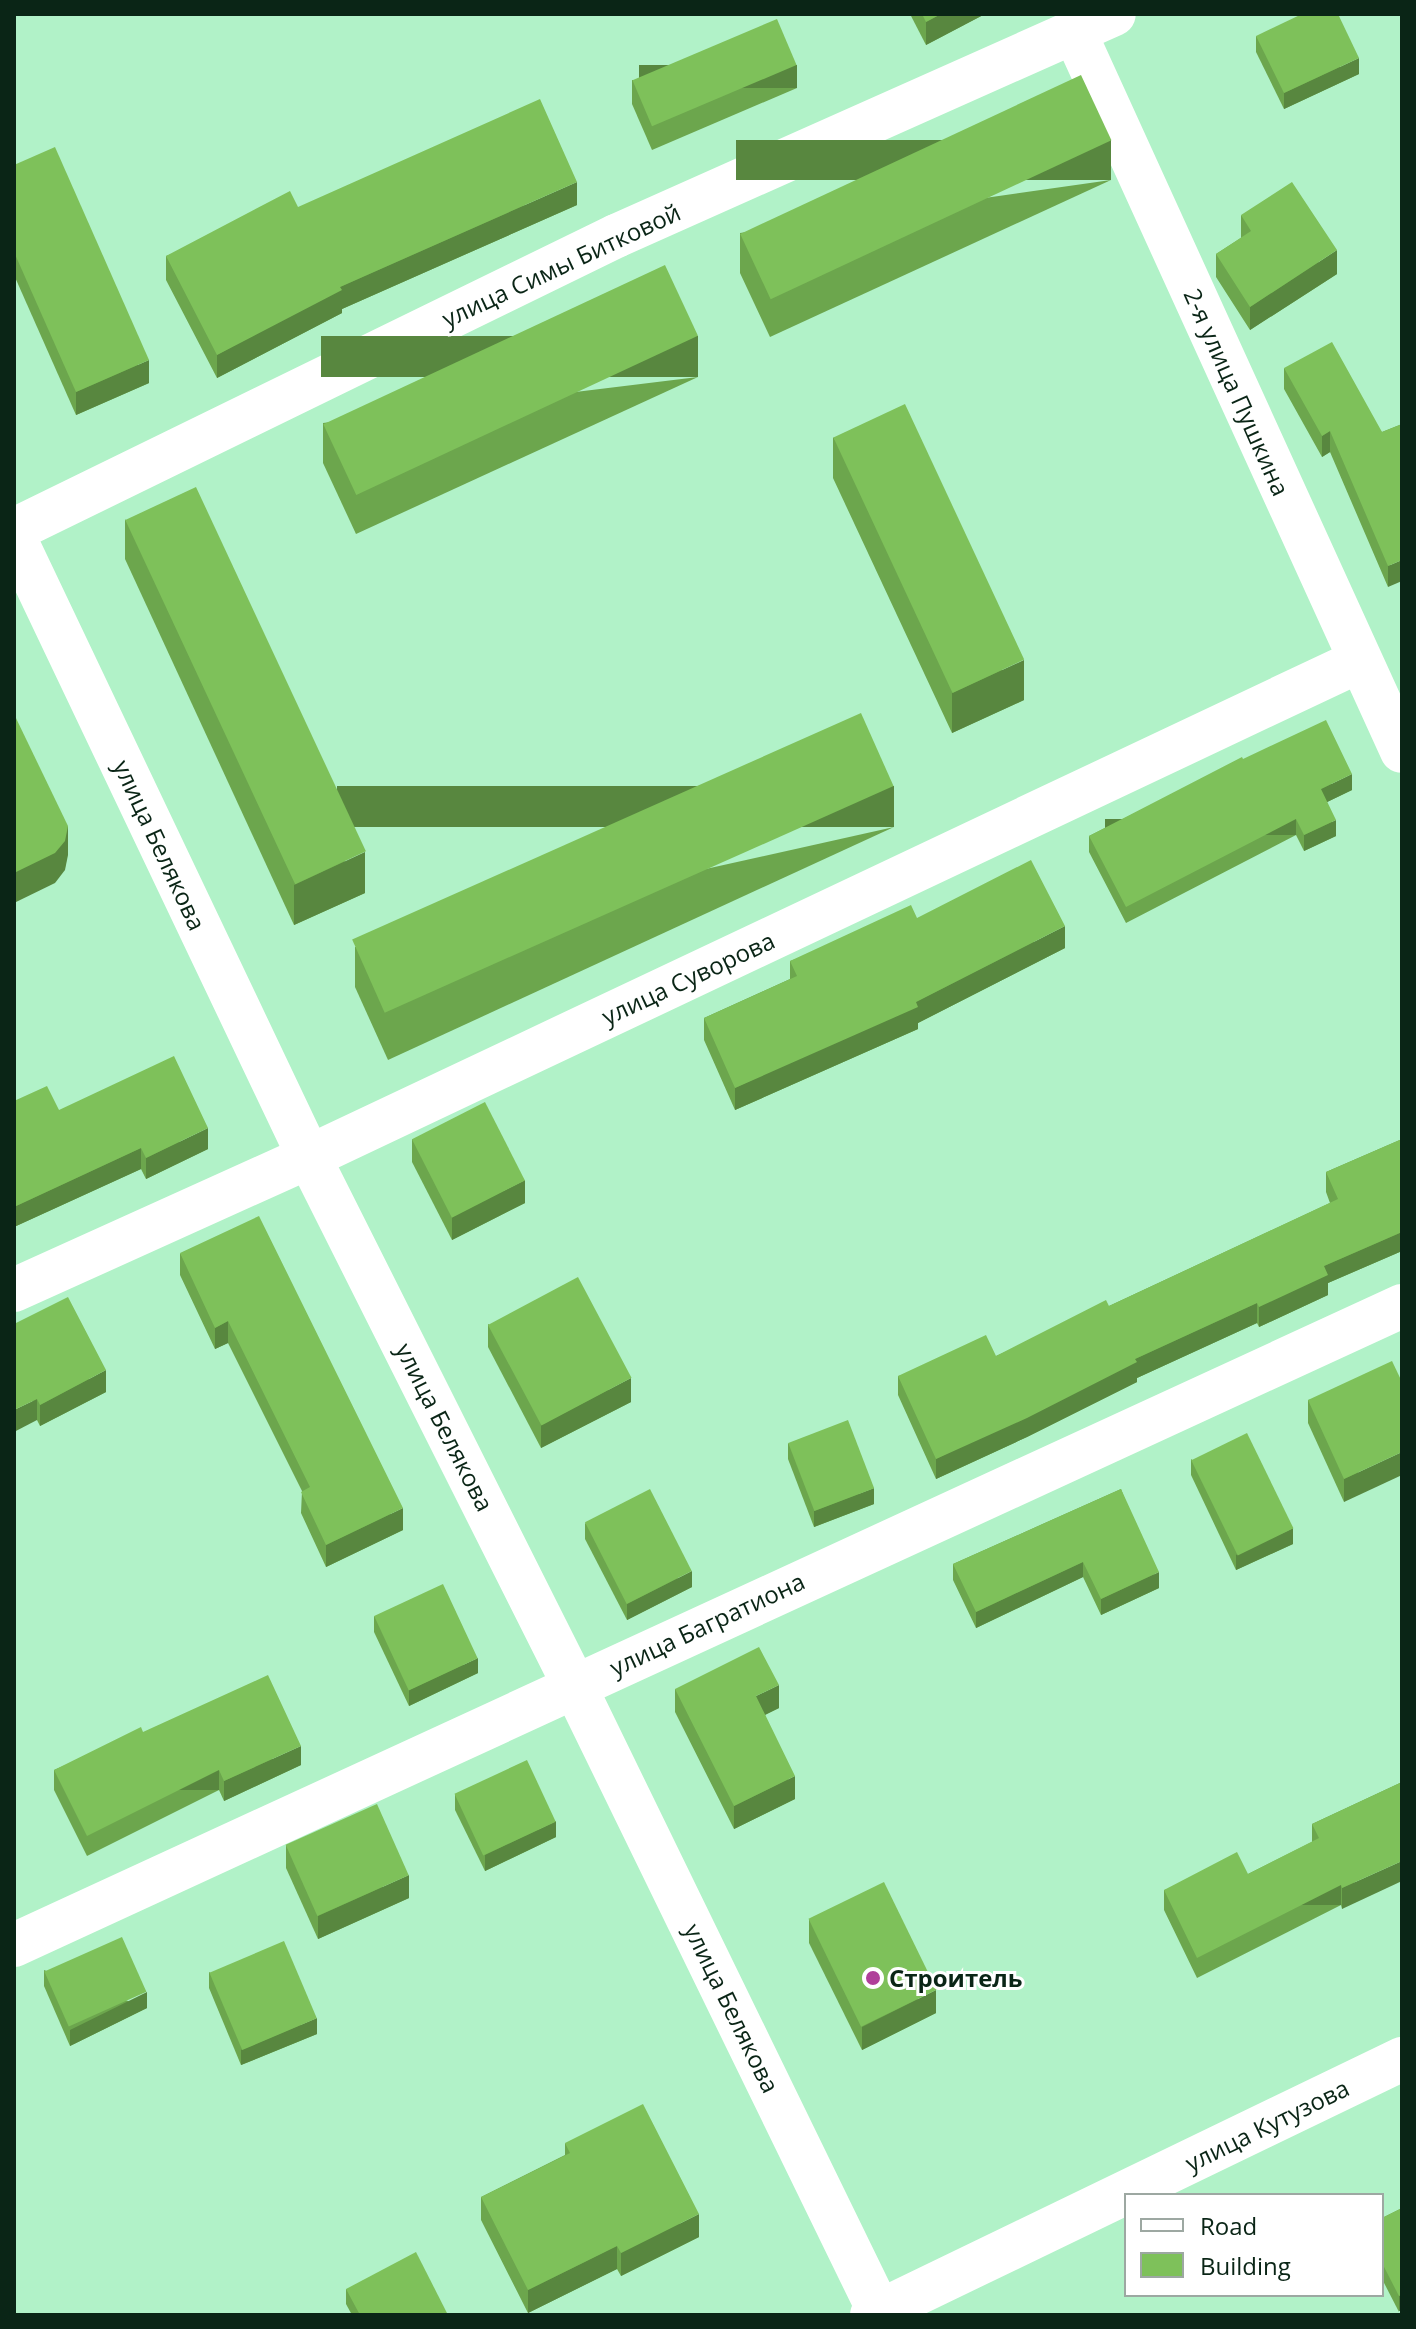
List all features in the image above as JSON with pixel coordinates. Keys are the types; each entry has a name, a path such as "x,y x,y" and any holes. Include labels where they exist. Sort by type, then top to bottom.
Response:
{"street":[{"name":"улица Симы Битковой","path":"14,530 616,236 1114,14"},
{"name":"2-я улица Пушкина","path":"1074,31 1402,751"},
{"name":"улица Белякова","path":"14,537 309,1157 574,1685 877,2314"},
{"name":"улица Суворова","path":"14,1290 309,1157 1359,661"},
{"name":"улица Багратиона","path":"14,1945 1402,1306"},
{"name":"улица Кутузова","path":"1126,2193 1402,2059"},
{"name":"улица Кутузова","path":"877,2314 1124,2194"}],"building":[{"path":"922,14 941,14 926,22"},
{"path":"1302,14 1338,14 1359,58 1284,93 1256,36"},
{"path":"777,19 797,65 652,126 632,80"},
{"path":"1081,75 1111,140 771,299 740,234"},
{"path":"540,99 577,182 340,287 342,290 217,355 166,256 290,191 298,207"},
{"path":"55,147 149,360 76,392 14,252 14,165"},
{"path":"1292,182 1337,250 1250,307 1216,254 1251,231 1241,215"},
{"path":"665,265 698,336 356,495 323,424"},
{"path":"1332,342 1382,432 1402,424 1402,560 1388,566 1330,431 1322,436 1284,368"},
{"path":"905,404 1024,660 953,693 833,437"},
{"path":"196,487 366,851 295,884 125,520"},
{"path":"861,713 894,786 385,1013 352,940"},
{"path":"14,714 68,826 65,841 55,853 14,873"},
{"path":"1326,720 1352,774 1321,789 1336,820 1304,835 1296,819 1126,907 1089,836 1242,757"},
{"path":"1031,860 1065,926 916,1002 918,1007 735,1088 704,1018 797,976 790,961 911,905 917,918"},
{"path":"174,1056 208,1128 146,1158 141,1148 14,1207 14,1101 47,1086 59,1110"},
{"path":"485,1102 525,1180 452,1218 412,1139"},
{"path":"1402,1139 1402,1232 1324,1266 1328,1275 1259,1307 1257,1303 1135,1359 1137,1362 1027,1418 936,1459 898,1376 986,1335 996,1356 1106,1300 1109,1306 1338,1199 1326,1172"},
{"path":"259,1216 403,1508 326,1545 301,1492 310,1487 228,1321 215,1328 180,1253"},
{"path":"578,1277 632,1378 541,1426 488,1325"},
{"path":"68,1297 106,1370 40,1405 37,1399 14,1410 14,1324"},
{"path":"1392,1361 1402,1382 1402,1452 1344,1479 1308,1400"},
{"path":"848,1420 874,1488 814,1511 788,1443"},
{"path":"1247,1433 1293,1528 1238,1555 1191,1460"},
{"path":"650,1489 692,1571 627,1604 585,1522"},
{"path":"1121,1489 1159,1572 1101,1599 1083,1562 976,1612 953,1564"},
{"path":"443,1584 478,1658 409,1690 374,1616"},
{"path":"759,1647 779,1685 756,1696 795,1776 734,1806 675,1689"},
{"path":"268,1675 301,1746 224,1781 219,1770 87,1836 54,1770 141,1727 143,1732"},
{"path":"527,1760 556,1822 483,1855 454,1794"},
{"path":"1402,1782 1402,1861 1342,1888 1341,1885 1197,1958 1164,1890 1237,1852 1248,1874 1319,1838 1312,1824"},
{"path":"377,1804 409,1875 317,1916 286,1845"},
{"name":"Строитель","path":"884,1882 937,1990 861,2027 809,1919"},
{"path":"122,1937 146,1992 69,2026 44,1972"},
{"path":"284,1941 317,2018 242,2050 209,1973"},
{"path":"643,2104 699,2214 621,2253 617,2246 528,2290 481,2197 570,2153 565,2143"},
{"path":"1402,2208 1402,2295 1399,2296 1384,2267 1384,2217"},
{"path":"416,2252 448,2315 360,2315 346,2289"}],"place":[{"name":"Строитель","path":"873,1978"}]}
